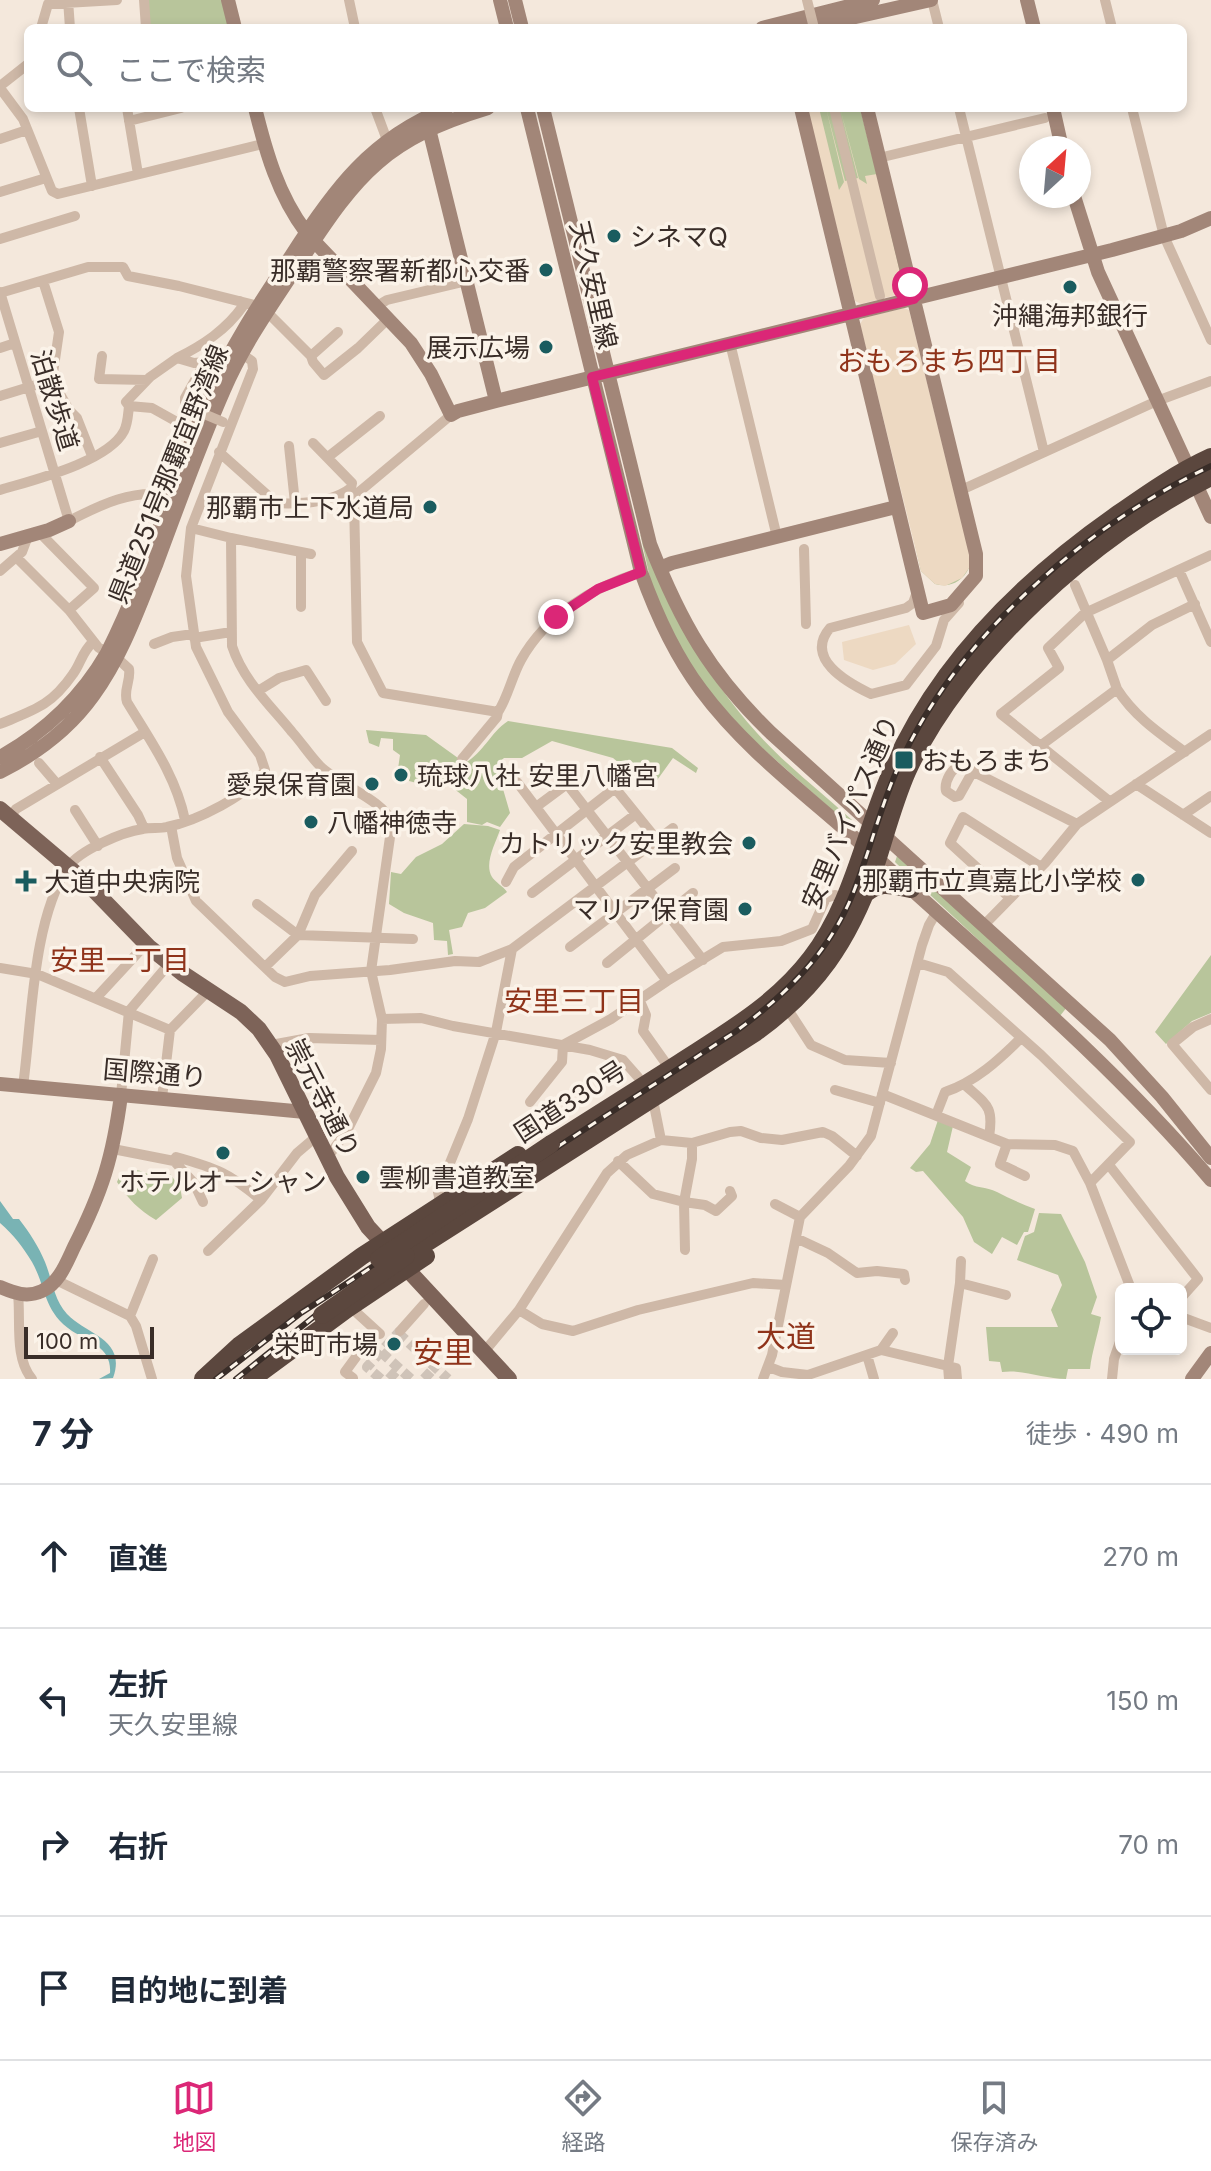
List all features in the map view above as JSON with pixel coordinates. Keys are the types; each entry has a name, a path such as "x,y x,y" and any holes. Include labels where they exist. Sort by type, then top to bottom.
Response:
{"highway":[{"name":"安里バイパス通り","path":"728,1041 787,1008 808,989 833,957 866,893 871,852 878,829 918,749 945,705 982,658 1068,573 1198,477 1211,457"},
{"name":"安里バイパス通り","path":"728,1041 784,988 817,950 871,852"},
{"path":"866,893 886,883 911,889"},
{"path":"203,1379 240,1345 381,1244 638,1077 732,1024 784,988"},
{"path":"252,1379 323,1313 405,1269 727,1058 728,1041"},
{"name":"国道330号","path":"240,1379 323,1313 555,1150 728,1041"},
{"name":"国道330号","path":"213,1379 323,1313"}],"main road":[{"name":"崇元寺通り","path":"5,813 69,866 146,944 169,964 241,1012 271,1045 356,1211 381,1244 484,1352 502,1376"}],"street":[{"path":"42,24 48,4 117,0"},
{"path":"144,0 146,24"},
{"path":"228,0 234,24"},
{"path":"349,0 354,24"},
{"path":"500,0 506,24"},
{"path":"515,0 521,24"},
{"path":"807,0 813,24"},
{"path":"797,24 845,18 873,0"},
{"path":"822,24 932,0 938,24"},
{"path":"1027,0 1033,24"},
{"path":"1105,0 1111,24"},
{"path":"68,2 70,24"},
{"path":"24,67 0,87 23,119 52,191 58,194 263,144"},
{"path":"80,112 92,186"},
{"path":"128,112 138,174"},
{"path":"129,121 156,112"},
{"path":"256,112 263,144 279,186 310,236 421,356 451,415"},
{"path":"376,112 387,140"},
{"name":"県道251号那覇宜野湾線","path":"0,772 34,752 73,720 92,697 112,655 195,432 262,309 344,179 387,140 436,112"},
{"name":"県道251号那覇宜野湾線","path":"310,236 366,172 393,150 429,129 477,112"},
{"name":"天久安里線","path":"528,112 641,572 656,614 678,656 702,691 755,748 1093,1056 1211,1180"},
{"name":"天久安里線","path":"544,112 643,519 660,568 690,632 734,695 771,733 1110,1040 1162,1097 1211,1158"},
{"path":"802,112 923,613 951,605 976,576 976,554"},
{"path":"834,112 880,296"},
{"path":"868,112 981,572 978,582 946,618 939,642 902,687 877,694 861,689 827,665 821,647 823,636 835,626 906,608 913,603 917,592"},
{"path":"960,112 1044,452"},
{"path":"1133,112 1164,236 1211,340"},
{"path":"887,156 1049,113 1058,136"},
{"path":"429,129 496,401"},
{"path":"0,139 27,130"},
{"path":"0,192 46,178"},
{"path":"1077,208 1091,255 1157,401 1198,477 1211,517"},
{"path":"0,239 75,216"},
{"path":"498,712 387,696 379,688 357,642 354,499 451,415 608,373 1091,255 1164,236 1211,218"},
{"path":"0,293 88,267 123,267 128,276 240,301 262,309 311,356 324,375 389,318"},
{"path":"43,281 59,332 52,380 77,418 92,456"},
{"path":"377,306 387,300 467,281"},
{"name":"泊散歩道","path":"0,293 69,521"},
{"path":"0,490 75,468 118,441 126,427 129,406 126,402 147,380 177,358 205,344 235,317 243,306 240,301"},
{"path":"311,356 338,332"},
{"path":"0,348 15,343"},
{"path":"730,343 777,537"},
{"path":"23,1086 46,919 69,866 98,846 144,828 171,826 202,814 248,790 261,776 265,765 228,712 194,636 186,576 191,528 226,424 253,369 252,361 215,352 206,362 185,403 226,424"},
{"name":"県道251号那覇宜野湾線","path":"0,757 58,716 112,655 133,624 235,355"},
{"path":"102,356 99,379 147,380"},
{"path":"177,358 194,363 206,362"},
{"path":"0,396 52,380"},
{"path":"959,491 1157,401 1211,381"},
{"path":"129,406 152,408 195,432"},
{"path":"328,457 380,416"},
{"path":"0,443 42,431"},
{"path":"203,497 313,504 341,497 352,487 349,479 313,443"},
{"path":"289,446 295,503"},
{"path":"219,452 275,501"},
{"path":"0,544 69,521 119,498 170,496"},
{"path":"660,568 896,507"},
{"path":"191,528 306,553 301,607"},
{"path":"0,571 17,558 34,534"},
{"path":"34,534 94,588 69,610"},
{"path":"231,538 231,632 237,662 319,765 391,817 371,971 382,1019 376,1073 347,1131 327,1158"},
{"path":"804,549 806,624"},
{"path":"1109,801 1001,714 1059,668 1048,648 1085,613 1211,555"},
{"path":"17,558 69,610 93,642 129,669 130,680 125,696 160,754 181,801 185,820"},
{"path":"1179,570 1211,642"},
{"path":"462,759 497,717 520,661 548,625 581,598 641,572"},
{"path":"1075,585 1117,689 1127,705 1185,752"},
{"path":"1107,660 1152,625 1195,604"},
{"path":"154,644 172,637 231,632"},
{"path":"0,724 43,707 73,675 84,650 93,642"},
{"path":"258,691 279,678 306,670 326,701"},
{"path":"1040,746 1117,689"},
{"path":"5,813 145,732"},
{"path":"984,925 1041,867 1077,824 1211,734"},
{"path":"100,757 144,828"},
{"path":"39,763 57,784"},
{"path":"973,771 1077,824"},
{"path":"506,882 514,867 631,776"},
{"path":"517,782 667,981"},
{"path":"536,807 567,784 703,960"},
{"path":"1136,784 1211,833"},
{"path":"615,788 657,840"},
{"path":"1183,815 1211,796"},
{"path":"75,810 98,846"},
{"path":"532,893 636,814"},
{"path":"1010,898 950,843 963,817 1041,867"},
{"path":"171,826 177,858 196,901 285,982 310,976 455,961 479,962 512,949 673,828"},
{"path":"265,967 298,935 315,895 352,851"},
{"path":"570,947 675,868"},
{"path":"607,963 693,893"},
{"path":"563,1045 731,945 781,941 808,931 815,926 826,898 835,895 845,898"},
{"path":"257,904 298,935 413,939"},
{"path":"763,1379 769,1367 800,1217 857,1156 871,1136 929,925 936,913"},
{"path":"96,998 146,944"},
{"path":"441,1206 438,1192 468,1119 496,1032 512,949"},
{"path":"918,963 948,972 1130,1142 1090,1183"},
{"path":"0,1287 18,1294 39,1293 57,1279 100,1192 113,1149 129,1011 169,964"},
{"path":"0,968 37,974 170,1030"},
{"path":"162,1098 170,1030 209,990"},
{"path":"639,999 646,1015 643,1031 665,1062"},
{"path":"787,1008 811,1045 845,1060 891,1063"},
{"path":"382,1019 421,1018 617,1057 638,1077"},
{"path":"1211,1019 1193,1027 1172,1044 1207,1078 1211,1090"},
{"path":"271,1045 309,1038 381,1040"},
{"path":"936,1115 945,1092 965,1085 1021,1038"},
{"path":"530,1102 562,1062 563,1045"},
{"name":"国際通り","path":"0,1084 305,1112"},
{"path":"965,1085 990,1108 989,1137"},
{"path":"835,1090 881,1098 936,1115 1007,1144 1065,1147 1078,1157 1129,1283"},
{"path":"654,1105 661,1140"},
{"path":"484,1352 519,1310 607,1173 618,1161 637,1149 661,1140 692,1143 730,1132 741,1131 761,1138 782,1140 823,1132 857,1156"},
{"path":"208,1251 261,1200 297,1153 317,1136"},
{"path":"685,1250 684,1202 692,1143"},
{"path":"1007,1144 1000,1164 1025,1176"},
{"path":"113,1149 174,1161 194,1183 203,1202"},
{"path":"174,1161 176,1157 209,1166 233,1177 261,1200"},
{"path":"618,1161 653,1194 705,1205 716,1211 732,1196 730,1191"},
{"path":"1109,1165 1198,1279 1187,1291"},
{"path":"775,1204 800,1217"},
{"path":"796,1238 828,1253 857,1273 877,1271 904,1274 905,1280"},
{"path":"130,1316 153,1259"},
{"path":"949,1379 961,1261"},
{"path":"57,1279 130,1316 152,1379"},
{"path":"519,1310 542,1324 573,1331 638,1310 753,1283 786,1285"},
{"path":"960,1283 1006,1295"},
{"path":"18,1294 22,1355 24,1367 32,1379"},
{"path":"400,1331 424,1304"},
{"path":"261,1379 303,1348 323,1313"},
{"path":"357,1313 380,1334"},
{"path":"1187,1319 1211,1328"},
{"path":"881,1350 893,1333"},
{"path":"769,1367 809,1377 881,1350 956,1368 957,1379"},
{"path":"1192,1379 1211,1353"},
{"path":"867,1355 874,1379"},
{"path":"1112,1379 1115,1355"},
{"path":"353,1378 345,1372 356,1357"}],"green space":[{"path":"148,0 222,0 228,24 149,24"},
{"path":"808,112 861,112 904,283 900,289 859,299"},
{"path":"900,315 969,568 951,584 935,584 921,571 865,324"},
{"path":"640,533 676,613 721,688 768,745 852,820 850,826 751,738 691,668 653,592"},
{"path":"508,721 672,748 698,768 696,773 673,758 655,783 644,783 613,758 552,741 522,758 504,758 496,765 510,813 500,827 487,822 482,825 467,822 467,799 443,780 421,784 409,781 409,771 398,769 400,755 393,750 393,739 381,738 379,747 369,743 366,730 426,735 465,763"},
{"path":"464,824 500,830 489,866 492,877 507,892 485,908 468,913 462,927 449,930 453,954 448,955 447,941 434,940 433,923 389,904 391,872 401,874 416,857 442,844"},
{"path":"897,856 1067,1007 1060,1016 897,864"},
{"path":"1211,955 1211,1013 1192,1021 1166,1044 1155,1032"},
{"path":"938,1120 953,1126 947,1152 971,1167 965,1181 1035,1209 1028,1232 1024,1232 1017,1245 1002,1237 992,1254 974,1242 963,1217 923,1171 916,1172 910,1168 930,1144"},
{"path":"132,1169 164,1180 170,1174 180,1187 182,1198 156,1220 134,1204 117,1182 120,1175 127,1177"},
{"path":"1039,1213 1061,1214 1085,1262 1097,1297 1091,1314 1101,1317 1090,1369 1068,1369 1066,1379 1002,1372 1000,1362 989,1361 986,1327 1058,1327 1051,1310 1062,1285 1058,1275 1017,1260 1025,1236 1034,1232"}],"shaded area":[{"path":"808,112 820,112 839,190 844,182 827,112 845,181 858,178 841,112 859,179 867,184 865,176 877,174 904,290 900,294 861,304 855,301"},
{"path":"904,308 909,310 970,556 969,568 962,578 945,586 935,584 921,571 860,324 864,318"},
{"path":"909,625 916,644 895,664 873,670 844,660 842,642"}],"water":[{"path":"0,1201 13,1219 19,1219 37,1245 56,1296 67,1314 110,1346 115,1354 113,1378 99,1379 110,1373 110,1364 104,1352 56,1316 32,1262 18,1241 0,1223"}],"tunnel":[{"path":"381,1379 367,1367 400,1331"},
{"path":"398,1333 448,1379"},
{"path":"381,1352 411,1379"},
{"path":"424,1379 435,1367"},
{"path":"389,1379 399,1368"}],"railway":[{"path":"216,1379 301,1313 735,1032 775,1000 809,966 837,926 858,880 901,761 956,670 1031,588 1074,552 1164,490 1211,466"},
{"path":"236,1379 316,1315"}],"place":[{"name":"シネマQ","path":"614,236"},
{"name":"那覇警察署新都心交番","path":"546,270"},
{"name":"沖縄海邦銀行","path":"1070,287"},
{"name":"展示広場","path":"546,347"},
{"name":"那覇市上下水道局","path":"430,507"},
{"name":"おもろまち","path":"904,760"},
{"name":"琉球八社 安里八幡宮","path":"401,775"},
{"name":"愛泉保育園","path":"372,784"},
{"name":"八幡神徳寺","path":"311,822"},
{"name":"カトリック安里教会","path":"749,843"},
{"name":"那覇市立真嘉比小学校","path":"1138,880"},
{"name":"大道中央病院","path":"26,881"},
{"name":"マリア保育園","path":"745,909"},
{"name":"ホテルオーシャン","path":"223,1153"},
{"name":"雲柳書道教室","path":"363,1177"},
{"name":"栄町市場","path":"394,1344"}],"district":[{"name":"おもろまち四丁目","path":"949,361"},
{"name":"安里一丁目","path":"120,960"},
{"name":"安里三丁目","path":"574,1001"},
{"name":"大道","path":"786,1336"},
{"name":"安里","path":"443,1352"}],"route":[{"path":"556,617 598,589 641,572 592,377 914,299 910,285"}]}
